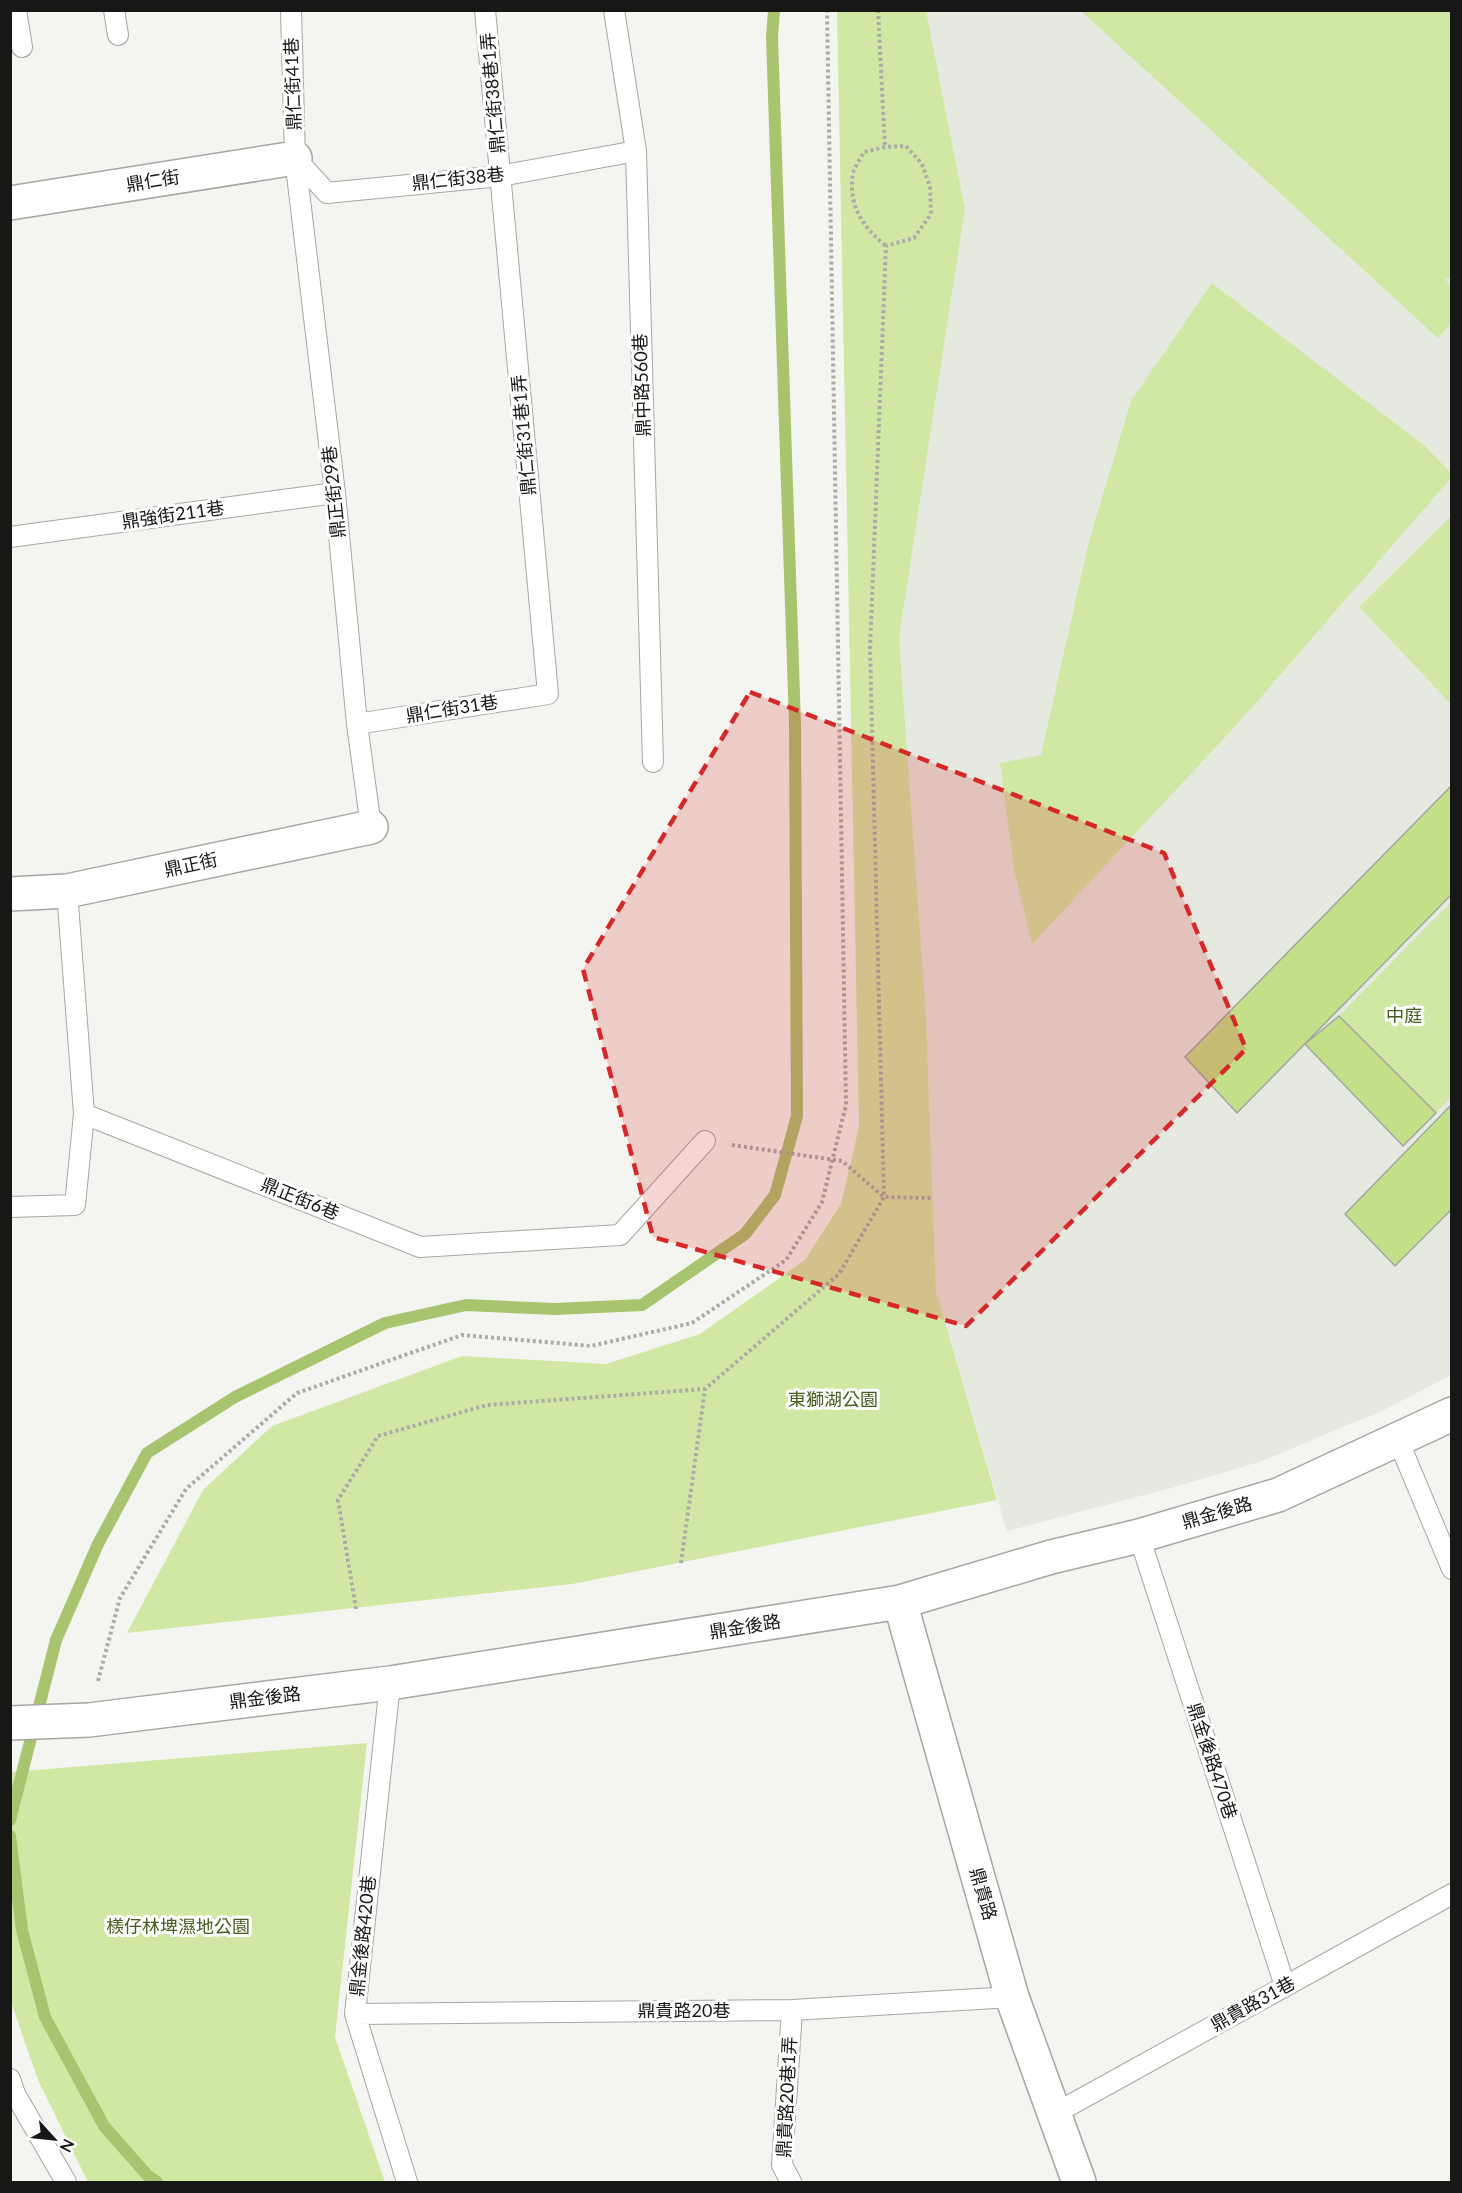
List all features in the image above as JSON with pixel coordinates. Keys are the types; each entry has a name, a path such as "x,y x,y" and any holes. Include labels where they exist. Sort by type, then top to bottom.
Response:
{"street":[{"name":"鼎仁街","path":"10,203 295,158"},
{"name":"鼎正街","path":"10,894 67,891 371,827"},
{"name":"鼎金後路","path":"10,1723 89,1720 390,1683 900,1602 1051,1557 1139,1536 1278,1495 1452,1414"},
{"name":"鼎貴路","path":"900,1602 1012,1996 1079,2182"}],"lane":[{"path":"16,10 22,47"},
{"path":"114,10 118,35"},
{"name":"鼎仁街41巷","path":"291,10 295,158"},
{"name":"鼎仁街38巷1弄","path":"485,10 500,176"},
{"name":"鼎中路560巷","path":"614,10 636,151 653,762"},
{"name":"鼎仁街38巷","path":"295,158 327,193 500,176 636,151"},
{"name":"鼎正街29巷","path":"295,158 335,493 357,724 371,827"},
{"name":"鼎仁街31巷1弄","path":"500,176 548,694"},
{"name":"鼎強街211巷","path":"10,537 335,493"},
{"name":"鼎仁街31巷","path":"357,724 548,694"},
{"path":"10,1207 75,1205 84,1114 67,891"},
{"name":"鼎正街6巷","path":"84,1114 420,1246 620,1235 705,1141"},
{"path":"1398,1440 1452,1569"},
{"name":"鼎金後路470巷","path":"1139,1536 1285,1986"},
{"name":"鼎金後路420巷","path":"390,1683 355,2014 407,2182"},
{"name":"鼎貴路31巷","path":"1054,2114 1452,1894"},
{"name":"鼎貴路20巷","path":"355,2014 792,2010 1012,1996"},
{"name":"鼎貴路20巷1弄","path":"791,2182 782,2165 792,2010"},
{"path":"10,2079 15,2094 66,2182"}],"path":[{"path":"89,1720 120,1598 186,1489 297,1393 462,1335 591,1346 692,1323 786,1260 822,1202 846,1105 827,10"},
{"path":"878,10 885,147"},
{"path":"906,146 922,164 930,188 931,214 914,238 886,246 869,232 854,208 854,172 864,152 885,147 906,146"},
{"path":"356,1609 338,1500 378,1436 487,1405 705,1389 839,1274 884,1197 870,650 886,246"},
{"path":"749,1147 842,1161 884,1197 933,1198"},
{"path":"681,1563 705,1389"}],"highlighted area":[{"path":"750,692 1164,853 1246,1049 966,1326 653,1237 583,969"}],"shaded area":[{"path":"926,11 1451,11 1451,1375 1386,1409 1259,1462 1171,1488 1007,1531 936,1291 926,1015 899,638 965,209"}],"green space":[{"name":"東獅湖公園","path":"837,11 926,11 965,209 899,638 926,1015 936,1291 997,1500 572,1584 127,1633 203,1490 272,1426 462,1356 606,1364 700,1334 805,1260 841,1204 859,1127"},
{"path":"1081,11 1451,11 1452,278 1445,279 1451,286 1451,323 1438,338"},
{"path":"1212,283 1425,446 1451,473 1451,478 1241,720 1032,944 1014,869 1000,763 1041,755 1089,541 1131,401"},
{"path":"1451,516 1451,704 1359,607"},
{"name":"中庭","path":"1451,902 1451,1097 1436,1113 1339,1016"},
{"name":"檨仔林埤濕地公園","path":"367,1743 335,2037 385,2182 88,2182 38,2080 11,2002 11,1772"}],"building":[{"path":"1452,785 1452,894 1237,1113 1185,1057"},
{"path":"1339,1016 1436,1113 1403,1146 1305,1044"},
{"path":"1452,1104 1452,1209 1395,1266 1345,1214"}],"waterway":[{"path":"10,1820 56,1640 98,1544 147,1453 235,1397 385,1323 466,1305 555,1309 642,1305 745,1234 775,1195 797,1116 795,724 772,37 774,10"},
{"path":"10,1836 22,1930 45,2017 104,2126 148,2176 157,2182"}]}
